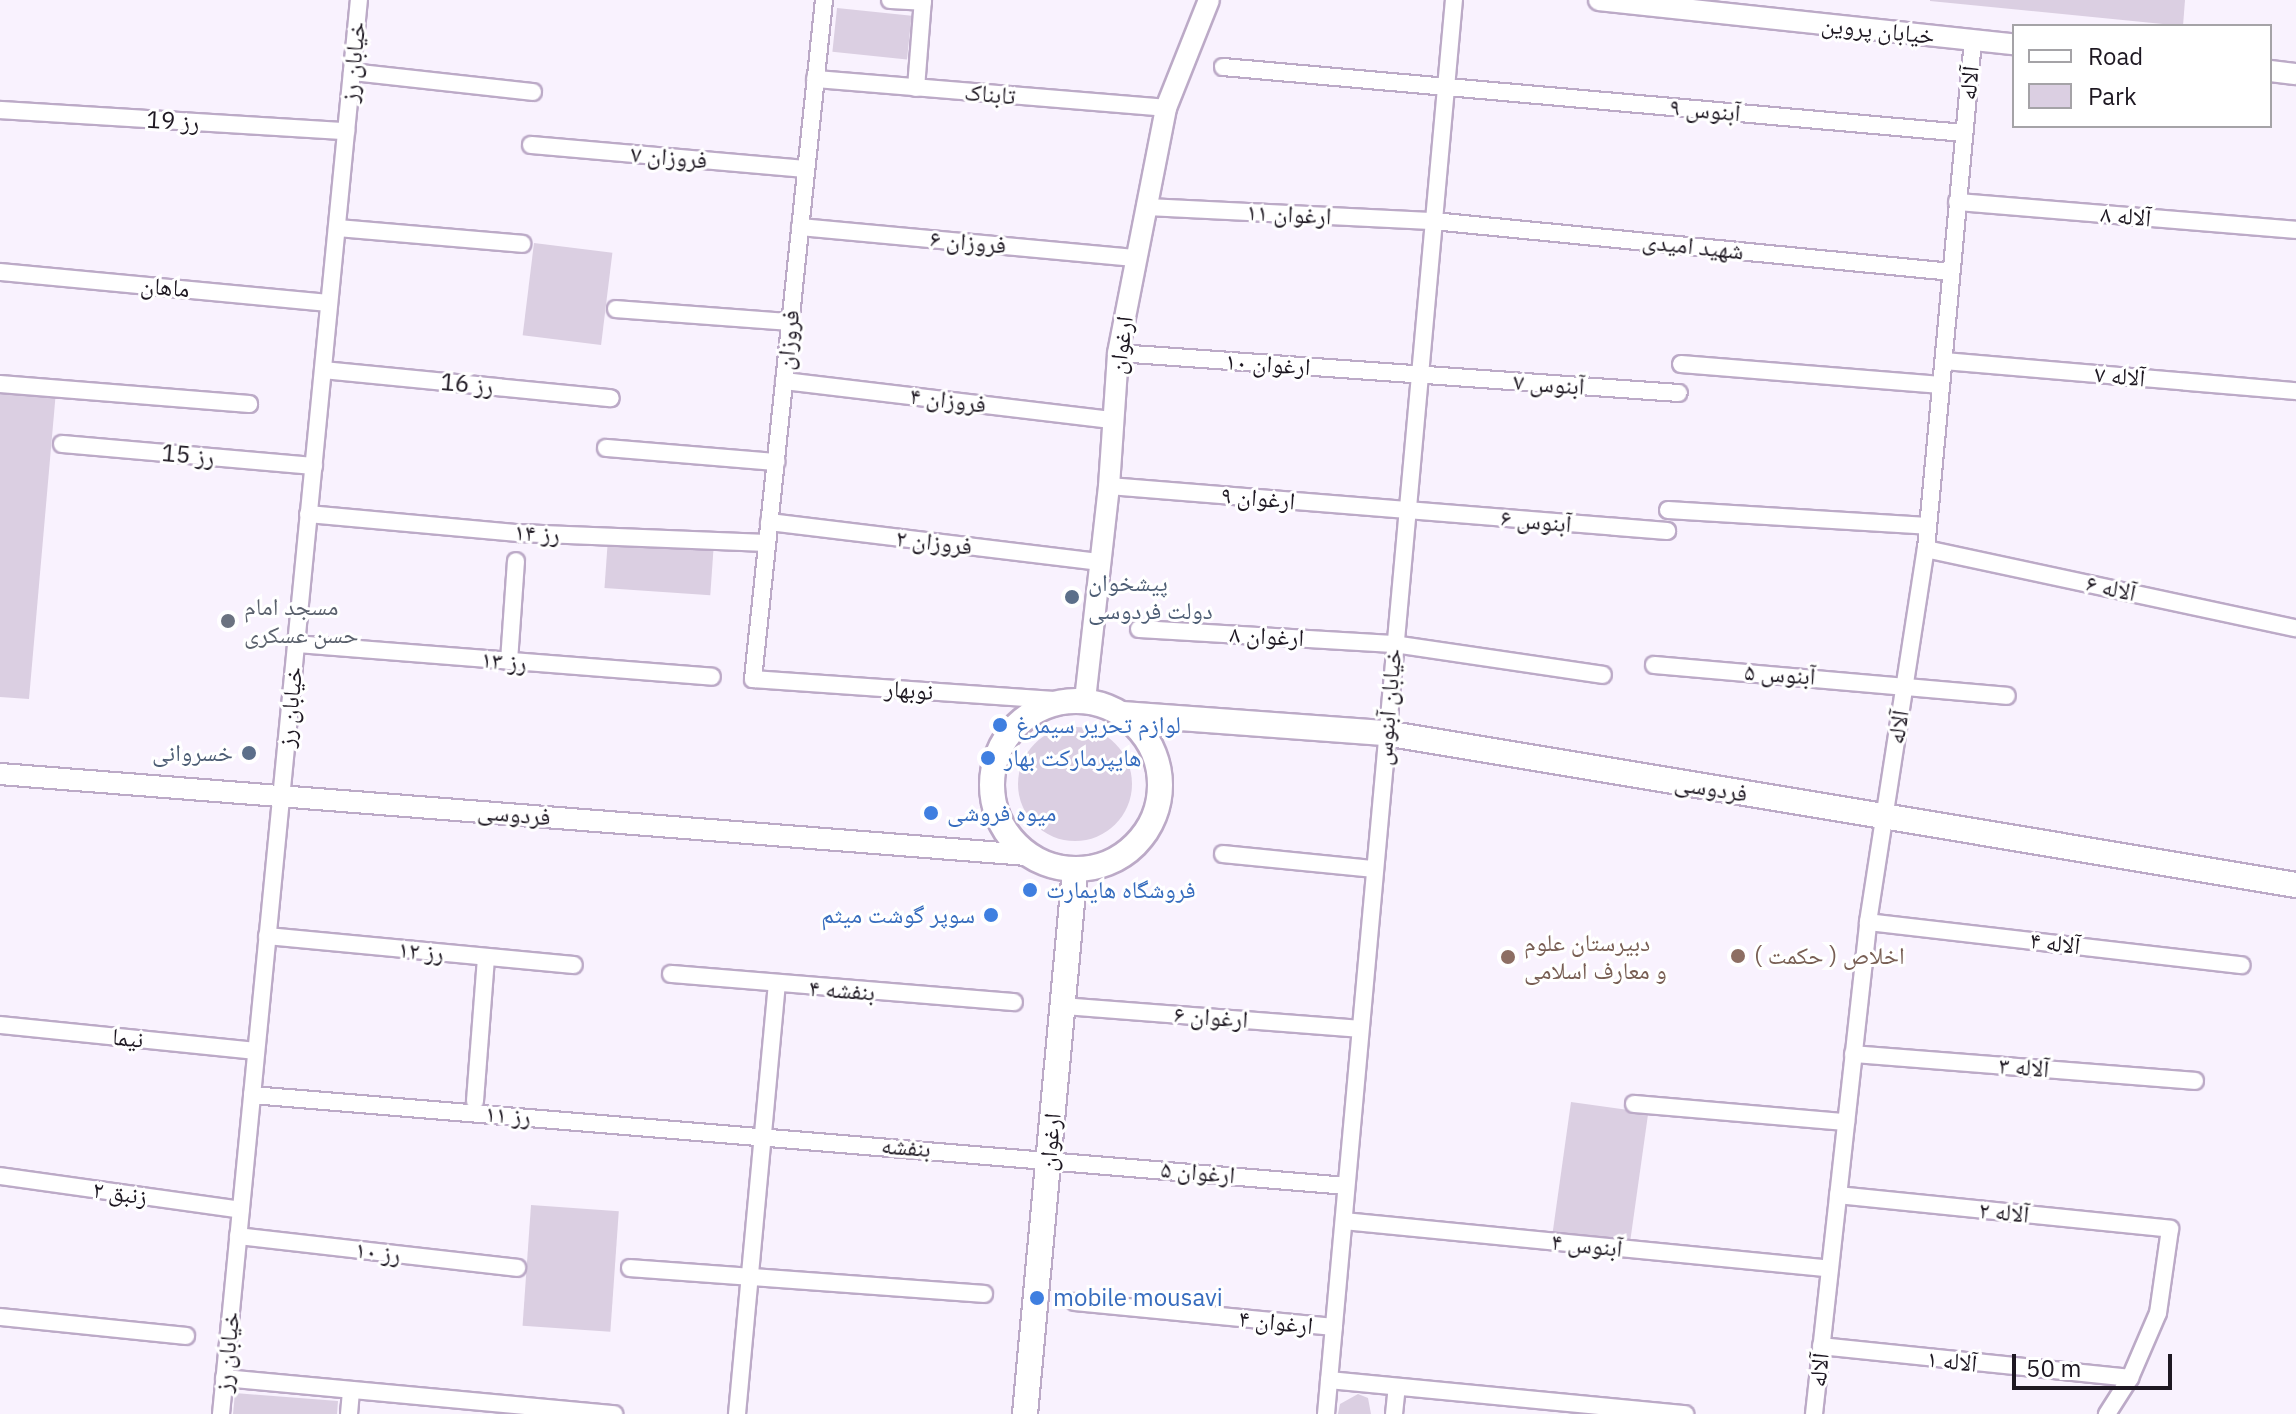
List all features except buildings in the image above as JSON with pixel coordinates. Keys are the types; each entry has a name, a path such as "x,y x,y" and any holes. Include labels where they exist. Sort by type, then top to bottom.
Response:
{"main road":[{"path":"1075,700 1124,714 1154,751 1160,798 1152,821 1121,856 1075,870 1028,855 996,816 993,766 1018,722 1075,700"},
{"name":"فردوسی","path":"1124,714 1385,733 2296,885"},
{"name":"ارغوان","path":"1025,1414 1075,870"}],"street":[{"name":"خیابان رز","path":"221,1414 359,0"},
{"name":"فروزان","path":"753,679 824,0"},
{"path":"890,0 923,1 916,88"},
{"name":"ارغوان","path":"1075,700 1099,562 1109,486 1118,353 1135,258 1166,108 1209,0"},
{"name":"خیابان آبنوس","path":"1326,1414 1385,733 1454,0"},
{"name":"خیابان پروین","path":"1599,0 1722,6 2012,44"},
{"name":"آلاله","path":"1814,1414 1868,922 1926,549 1973,40"},
{"name":"آبنوس ۹","path":"1223,67 1964,133"},
{"path":"2272,71 2296,74"},
{"path":"352,72 533,92"},
{"name":"تابناک","path":"815,79 1166,108"},
{"name":"رز 19","path":"0,110 346,131"},
{"name":"فروزان ۷","path":"531,145 806,169"},
{"name":"آلاله ۸","path":"1957,202 2296,230"},
{"name":"ارغوان ۱۱","path":"1145,207 1433,221"},
{"name":"شهید امیدی","path":"1433,221 1952,272"},
{"name":"فروزان ۶","path":"800,227 1135,258"},
{"path":"337,228 522,244"},
{"name":"ماهان","path":"0,272 329,303"},
{"path":"616,309 790,322"},
{"name":"ارغوان ۱۰","path":"1118,353 1419,375"},
{"name":"آلاله ۷","path":"1944,361 2296,391"},
{"path":"1681,364 1941,385"},
{"name":"رز 16","path":"323,370 611,398"},
{"name":"آبنوس ۷","path":"1419,375 1679,393"},
{"name":"فروزان ۴","path":"784,381 1112,420"},
{"path":"0,384 249,404"},
{"name":"رز 15","path":"62,444 314,466"},
{"path":"606,448 776,462"},
{"name":"ارغوان ۹","path":"1109,486 1406,510"},
{"name":"آبنوس ۶","path":"1406,510 1667,531"},
{"path":"1668,510 1928,526"},
{"name":"رز ۱۴","path":"308,514 518,533 767,543"},
{"name":"فروزان ۲","path":"769,522 1099,562"},
{"name":"آلاله ۶","path":"1926,549 2296,628"},
{"path":"509,661 516,561"},
{"name":"ارغوان ۸","path":"1139,629 1394,644"},
{"name":"رز ۱۳","path":"296,644 712,677"},
{"path":"1394,644 1603,675"},
{"name":"آبنوس ۵","path":"1654,665 1905,683 2007,696"},
{"name":"نوبهار","path":"753,679 1075,700"},
{"name":"فردوسی","path":"0,774 1028,855"},
{"path":"1223,854 1374,869"},
{"name":"آلاله ۴","path":"1868,922 2242,965"},
{"name":"رز ۱۲","path":"267,936 574,965"},
{"path":"475,1101 486,957"},
{"name":"بنفشه ۴","path":"671,974 1014,1002"},
{"path":"737,1414 777,985"},
{"name":"ارغوان ۶","path":"1063,1006 1360,1029"},
{"name":"نیما","path":"0,1025 256,1051"},
{"name":"آلاله ۳","path":"1853,1054 2195,1081"},
{"name":"رز ۱۱","path":"252,1095 763,1135"},
{"path":"1634,1104 1846,1122"},
{"name":"بنفشه","path":"763,1135 1049,1158"},
{"name":"ارغوان ۵","path":"1049,1158 1346,1186"},
{"name":"زنبق ۲","path":"0,1176 241,1210"},
{"name":"آلاله ۲","path":"1838,1195 2170,1229 2158,1313 2130,1378"},
{"name":"آبنوس ۴","path":"1344,1221 1830,1269"},
{"name":"رز ۱۰","path":"238,1236 517,1268"},
{"path":"630,1268 750,1281 984,1294"},
{"name":"ارغوان ۴","path":"1075,1302 1334,1327"},
{"path":"0,1317 186,1336"},
{"name":"آلاله ۱","path":"1821,1346 2130,1378"},
{"path":"224,1378 614,1414"},
{"path":"2107,1414 2130,1378"},
{"path":"1329,1380 1685,1414"},
{"path":"1394,1414 1397,1387"},
{"path":"349,1414 351,1390"}],"green space":[{"path":"1930,0 2185,0 2183,24 2163,24"},
{"path":"837,8 912,16 907,60 832,52"},
{"path":"534,243 612,253 601,345 523,335"},
{"path":"0,386 56,391 29,699 0,697"},
{"path":"608,538 714,545 710,595 605,588"},
{"path":"1075,727 1097,732 1115,744 1127,762 1132,784 1127,806 1115,824 1097,836 1075,841 1053,836 1035,824 1023,806 1018,784 1023,762 1035,744 1053,732"},
{"path":"1571,1102 1648,1113 1630,1246 1552,1235"},
{"path":"531,1205 619,1211 610,1332 523,1326"},
{"path":"235,1393 338,1401 337,1414 233,1414"},
{"path":"1358,1394 1368,1398 1371,1414 1338,1414 1340,1404"}],"place":[{"name":"پیشخوان دولت فردوسی","path":"1072,597"},
{"name":"مسجد امام حسن عسکری","path":"228,621"},
{"name":"لوازم تحریر سیمرغ","path":"1000,725"},
{"name":"خسروانی","path":"249,753"},
{"name":"هایپرمارکت بهار","path":"988,758"},
{"name":"میوه فروشی","path":"931,813"},
{"name":"فروشگاه هایمارت","path":"1030,890"},
{"name":"سوپر گوشت میثم","path":"991,915"},
{"name":"اخلاص ( حکمت )","path":"1738,956"},
{"name":"دبیرستان علوم و معارف اسلامی","path":"1508,957"},
{"name":"mobile mousavi","path":"1037,1298"}]}
